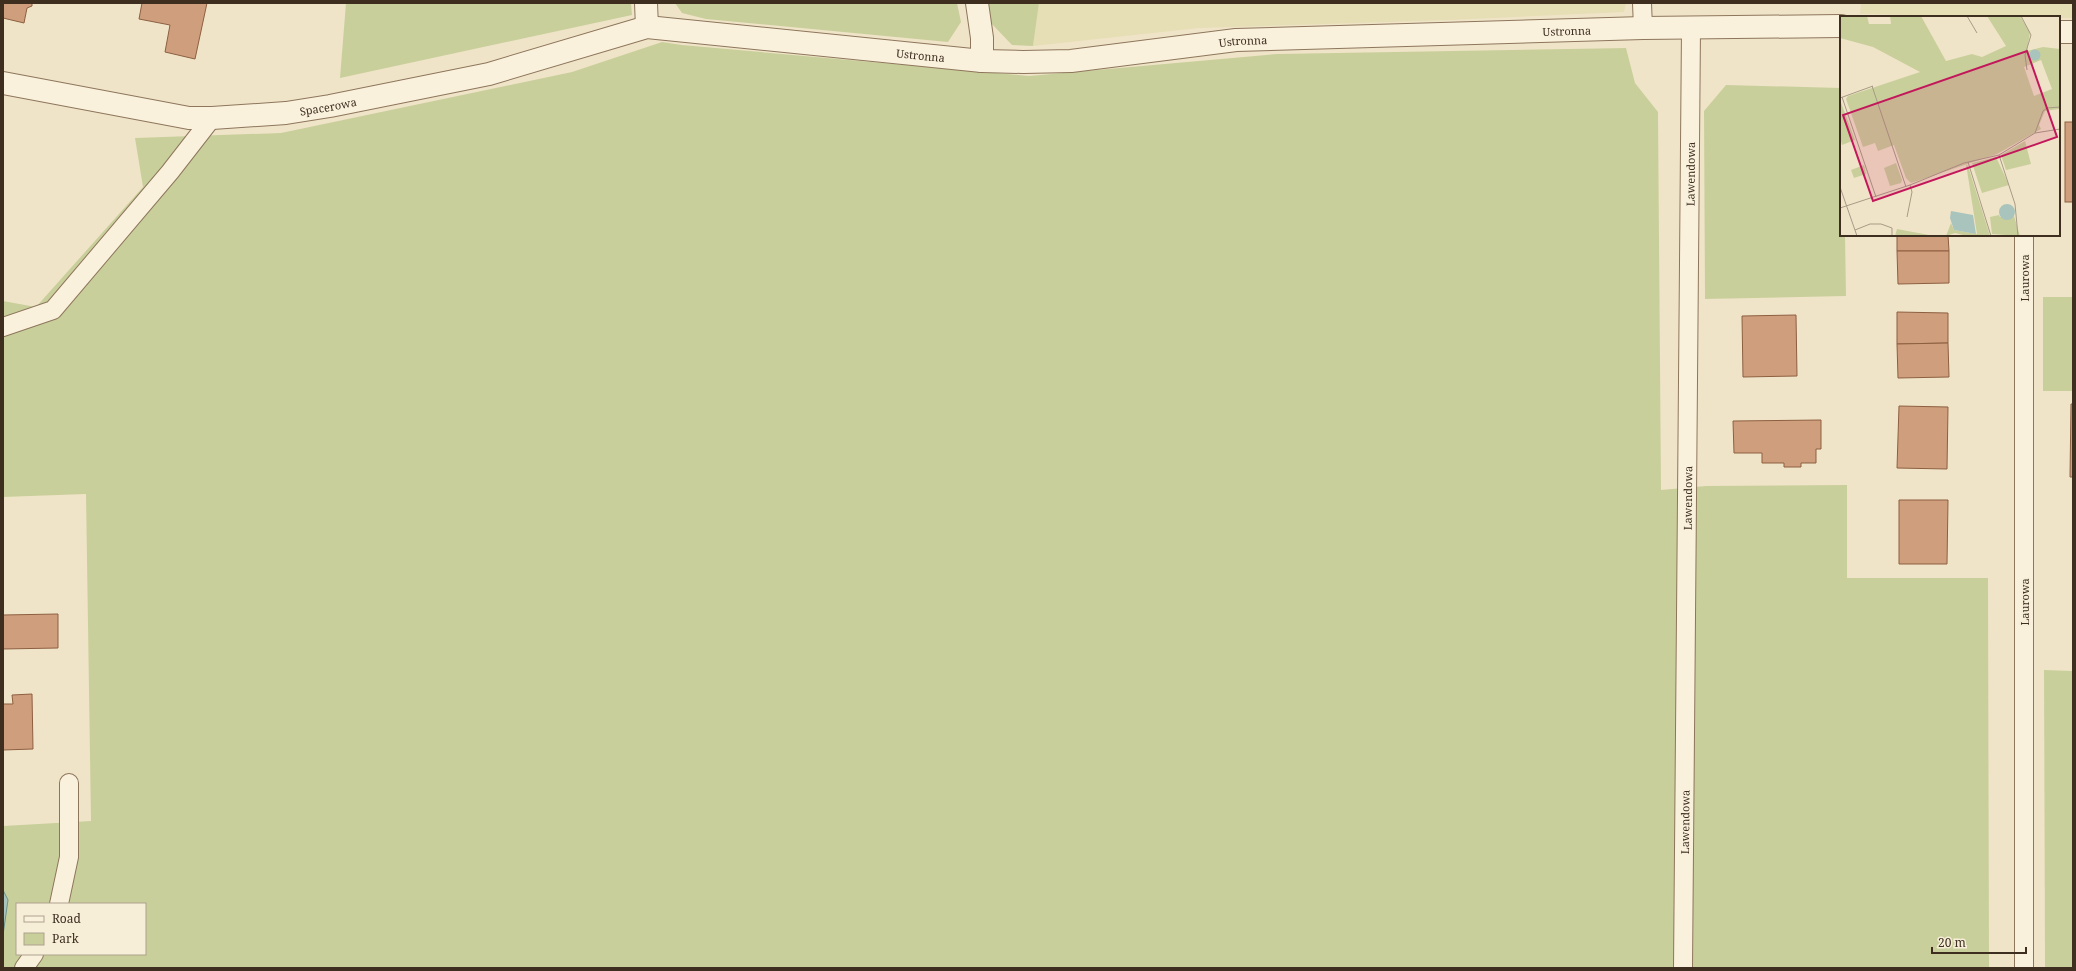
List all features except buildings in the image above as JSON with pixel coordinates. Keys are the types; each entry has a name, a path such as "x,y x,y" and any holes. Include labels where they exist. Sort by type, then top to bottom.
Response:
{"street":[{"path":"646,3 647,27"},
{"path":"977,3 982,38 982,61"},
{"name":"Ustronna","path":"647,27 982,61 1071,61 1236,40 1643,28 1840,26"},
{"name":"Spacerowa","path":"3,83 189,118 286,113 489,74 647,27"},
{"path":"2060,32 2073,32"}],"lane":[{"path":"1642,3 1643,28"},
{"name":"Lawendowa","path":"1683,968 1691,28"},
{"path":"3,327 53,310 170,172 212,118"},
{"name":"Laurowa","path":"2024,236 2024,968"},
{"path":"59,903 69,857 69,783"},
{"path":"24,968 33,955"}],"shaded area":[{"path":"1039,3 1626,3 1624,12 1451,20 1199,28 1033,46"},
{"path":"1861,3 2073,3 2073,18 2060,18 2060,16 1860,14"}],"green space":[{"path":"346,3 631,3 632,15 340,78"},
{"path":"675,3 957,3 961,22 948,42 706,19 682,13"},
{"path":"989,3 1039,3 1033,46 1012,45 990,22"},
{"path":"662,42 1029,76 1277,54 1626,48 1635,83 1658,112 1661,490 1706,486 1847,485 1847,578 1988,578 1989,968 3,968 3,826 91,821 86,494 3,497 3,301 36,307 143,187 135,138 281,133 572,72"},
{"path":"1726,85 1840,88 1840,236 1845,236 1846,296 1705,299 1704,111"},
{"path":"2043,297 2073,297 2073,391 2043,391"},
{"path":"2044,670 2073,671 2073,968 2045,968"}],"water":[{"path":"3,890 8,900 3,935"}]}
